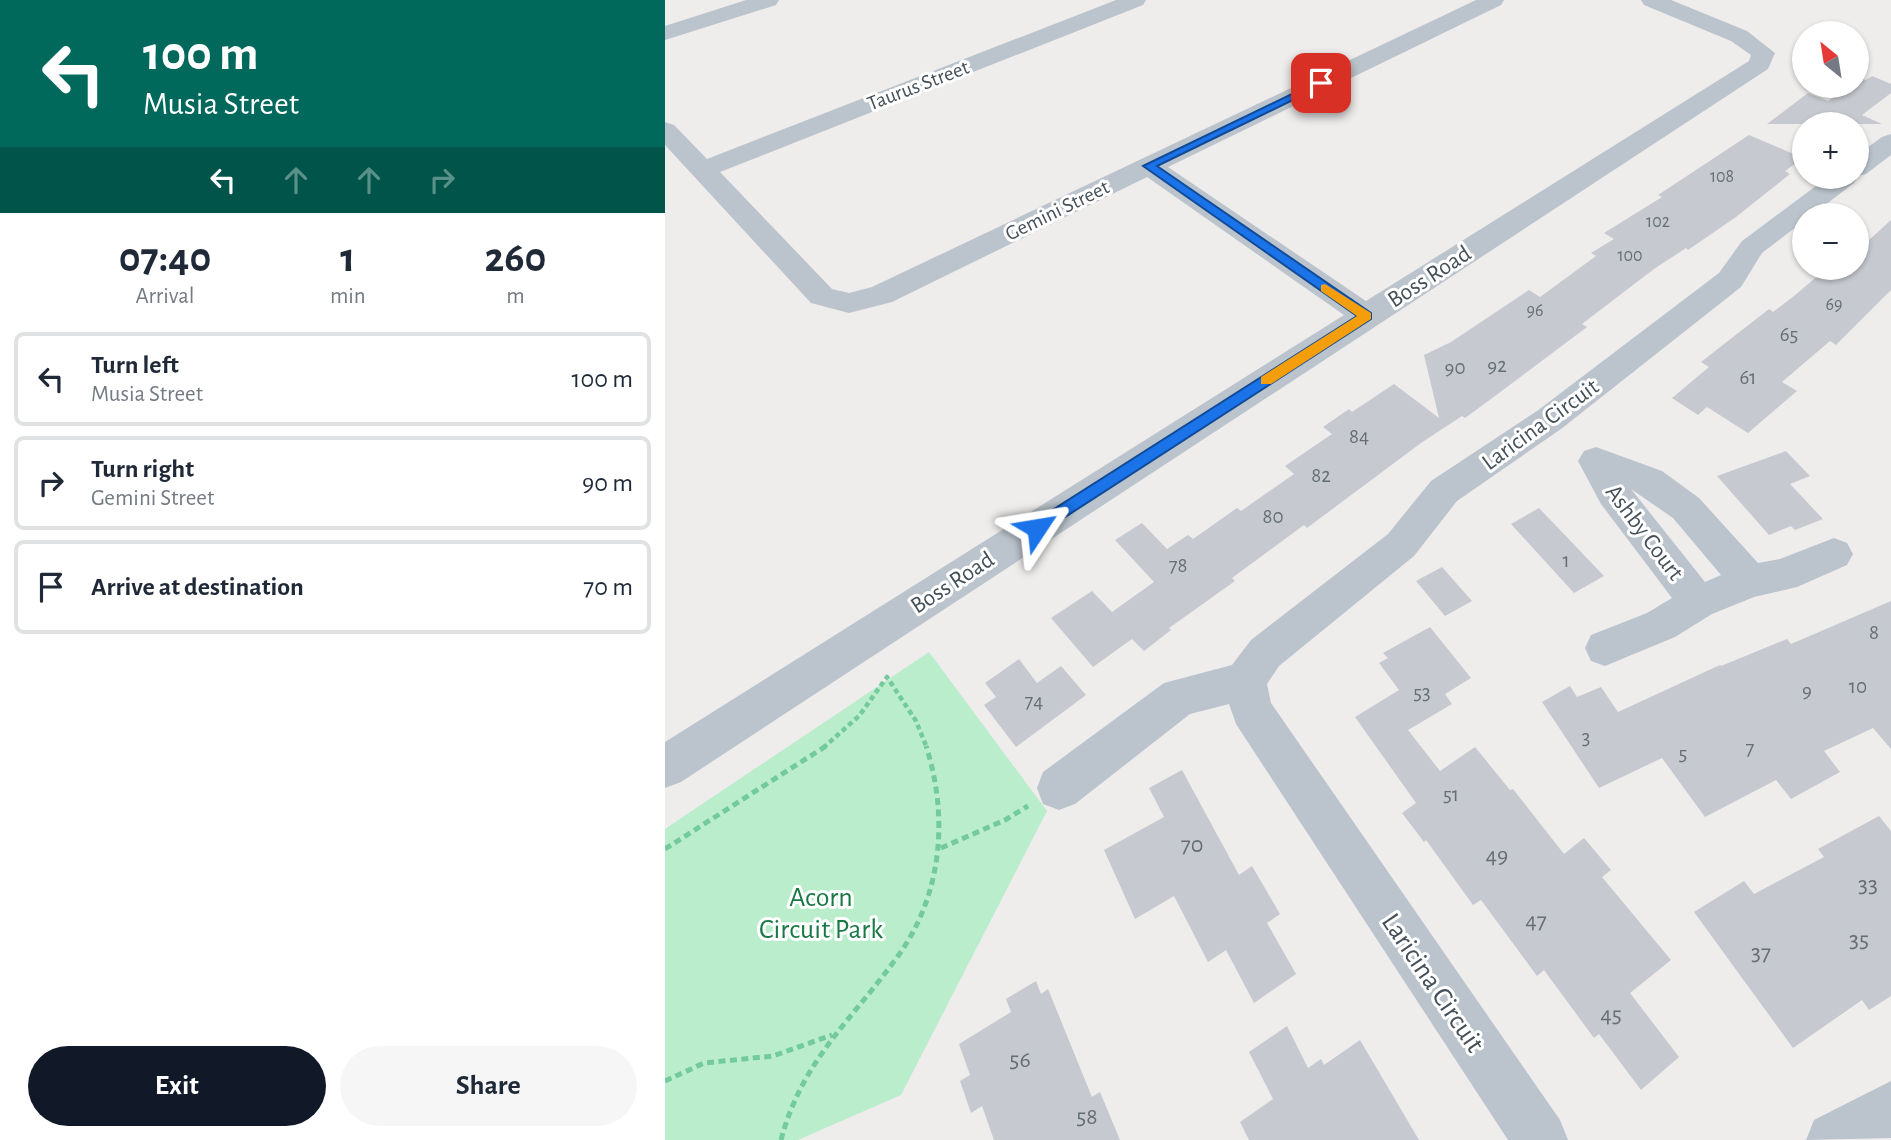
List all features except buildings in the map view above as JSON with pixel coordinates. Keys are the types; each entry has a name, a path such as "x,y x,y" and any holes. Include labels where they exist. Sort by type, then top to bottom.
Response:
{"street":[{"path":"665,33 768,0"},
{"name":"Taurus Street","path":"701,170 1135,0"},
{"name":"Gemini Street","path":"665,131 822,296 849,303 881,295 1493,0"},
{"name":"Boss Road","path":"665,767 1760,64 1763,53 1739,36 1653,0"},
{"path":"1869,159 1891,142"},
{"path":"1149,166 1366,316"},
{"name":"Laricina Circuit","path":"1540,1140 1251,710 1245,681 1265,653 1401,545 1444,491 1549,420 1730,280 1752,247 1829,189"},
{"name":"Ashby Court","path":"1549,420 1595,461 1613,494 1698,602"},
{"name":"Ashby Court","path":"1595,461 1649,481 1686,508 1750,581"},
{"name":"Ashby Court","path":"1605,648 1661,625 1698,602 1750,581 1783,575 1834,554"},
{"path":"1059,788 1179,697 1245,681"},
{"path":"1834,1140 1891,1108"}],"path":[{"path":"665,849 830,744 859,716 887,677 923,734 937,784 941,848 929,896 901,953 833,1034 811,1066 790,1107 781,1140"},
{"path":"941,848 1005,820 1059,788"},
{"path":"665,1081 703,1063 773,1056 833,1034"}],"green space":[{"name":"Acorn Circuit Park","path":"929,652 1047,811 901,1095 798,1140 665,1140 665,829"}],"slow traffic":[{"path":"1266,381 1366,316 1325,288"}],"route":[{"path":"1037,528 1366,316 1149,166 1321,83"}]}
